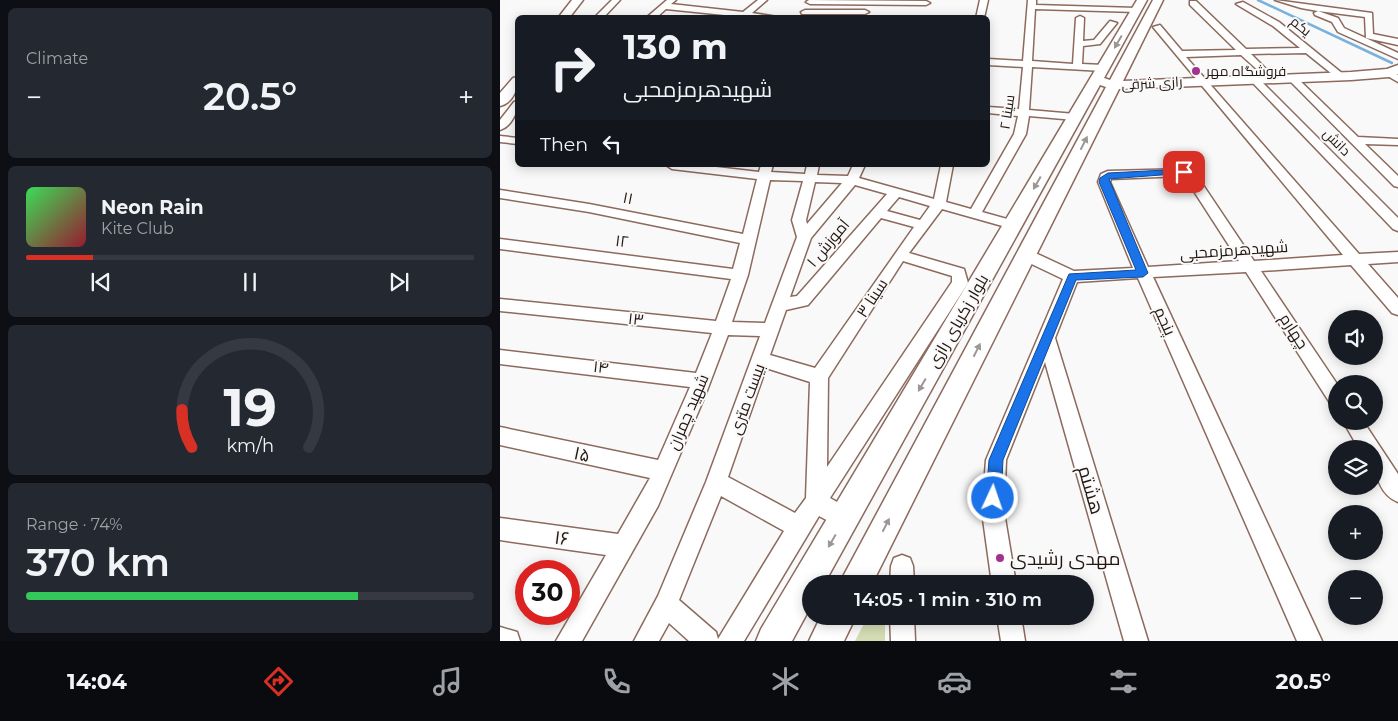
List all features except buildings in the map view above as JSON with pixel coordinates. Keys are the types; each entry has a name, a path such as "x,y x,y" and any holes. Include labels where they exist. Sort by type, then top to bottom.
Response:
{"main road":[{"path":"566,15 578,0"},
{"path":"574,15 586,0"},
{"name":"بلوار زکریای رازی","path":"773,641 845,519 960,299 1014,225 1075,117 1105,78 1158,0"},
{"name":"بلوار زکریای رازی","path":"861,575 1026,255 1105,78 1130,5"},
{"path":"501,97 515,74"},
{"name":"رازی شرقی","path":"1105,78 1201,81 1395,74"},
{"path":"501,97 515,84"},
{"path":"826,641 834,625"}],"street":[{"path":"601,15 616,0"},
{"path":"653,15 667,2 744,15 763,0"},
{"path":"801,0 872,0 926,5"},
{"path":"811,1 805,15 864,15 872,0"},
{"path":"981,15 984,0"},
{"path":"1279,0 1320,4 1368,15 1369,36 1398,42"},
{"path":"1193,3 1271,79"},
{"path":"1302,3 1335,20 1341,30 1398,56"},
{"path":"1032,4 1130,5"},
{"name":"سینا ۲","path":"975,213 1020,134 1024,112 1032,4"},
{"name":"یکم","path":"1240,4 1260,13 1340,76"},
{"path":"1077,67 1080,18"},
{"path":"1078,44 1097,42 1113,23"},
{"path":"1157,27 1201,81 1398,309"},
{"path":"1179,54 1308,50"},
{"path":"990,62 1077,67 1105,78"},
{"path":"1292,78 1398,183"},
{"name":"دانش","path":"1254,79 1392,214 1398,226"},
{"path":"501,97 515,99"},
{"path":"500,127 515,108"},
{"path":"990,110 1075,117"},
{"path":"500,139 515,141"},
{"path":"1355,140 1397,143"},
{"path":"703,167 766,171 809,179 852,180 1014,225"},
{"path":"804,237 799,220 812,167"},
{"name":"بیست متری","path":"646,641 666,604 716,482 762,360 804,237 852,180 858,167"},
{"name":"سینا ۳","path":"820,377 900,255 939,204 947,167"},
{"name":"شهید چمران","path":"568,641 651,499 702,381 740,274 766,171"},
{"name":"پنجم","path":"1251,266 1187,173 1108,175 1104,182 1143,273 1310,641"},
{"name":"آموزش ۱","path":"780,305 802,301 896,192"},
{"name":"۱۱","path":"500,194 589,208 749,240"},
{"path":"877,213 922,225"},
{"name":"۱۲","path":"500,244 740,274"},
{"path":"730,641 799,527 960,299 959,273 900,255"},
{"path":"1003,575 993,512 996,460 1072,277 1026,255"},
{"name":"شهیدهرمزمحبی","path":"1072,277 1398,258"},
{"name":"چهارم","path":"1251,266 1328,385"},
{"name":"۱۳","path":"500,305 722,328 772,330"},
{"name":"هشتم","path":"1047,338 1136,641"},
{"name":"۱۴","path":"500,357 608,368 702,381"},
{"path":"762,360 820,377 816,502"},
{"name":"۱۵","path":"500,436 663,471"},
{"path":"1383,469 1398,492"},
{"path":"716,482 799,527"},
{"path":"816,502 845,519"},
{"name":"۱۶","path":"500,529 623,546"},
{"path":"666,604 707,641"},
{"path":"902,625 902,641"},
{"path":"1010,625 1013,641"},
{"path":"500,639 508,641"}],"green space":[{"path":"863,625 885,625 885,641 855,641"}],"waterway":[{"path":"1258,0 1392,63"}],"place":[{"name":"فروشگاه مهر","path":"1196,71"},
{"name":"مهدی رشیدی","path":"1000,558"}],"route":[{"path":"993,498 996,460 1072,277 1143,273 1104,182 1105,178 1108,175 1184,172"}]}
